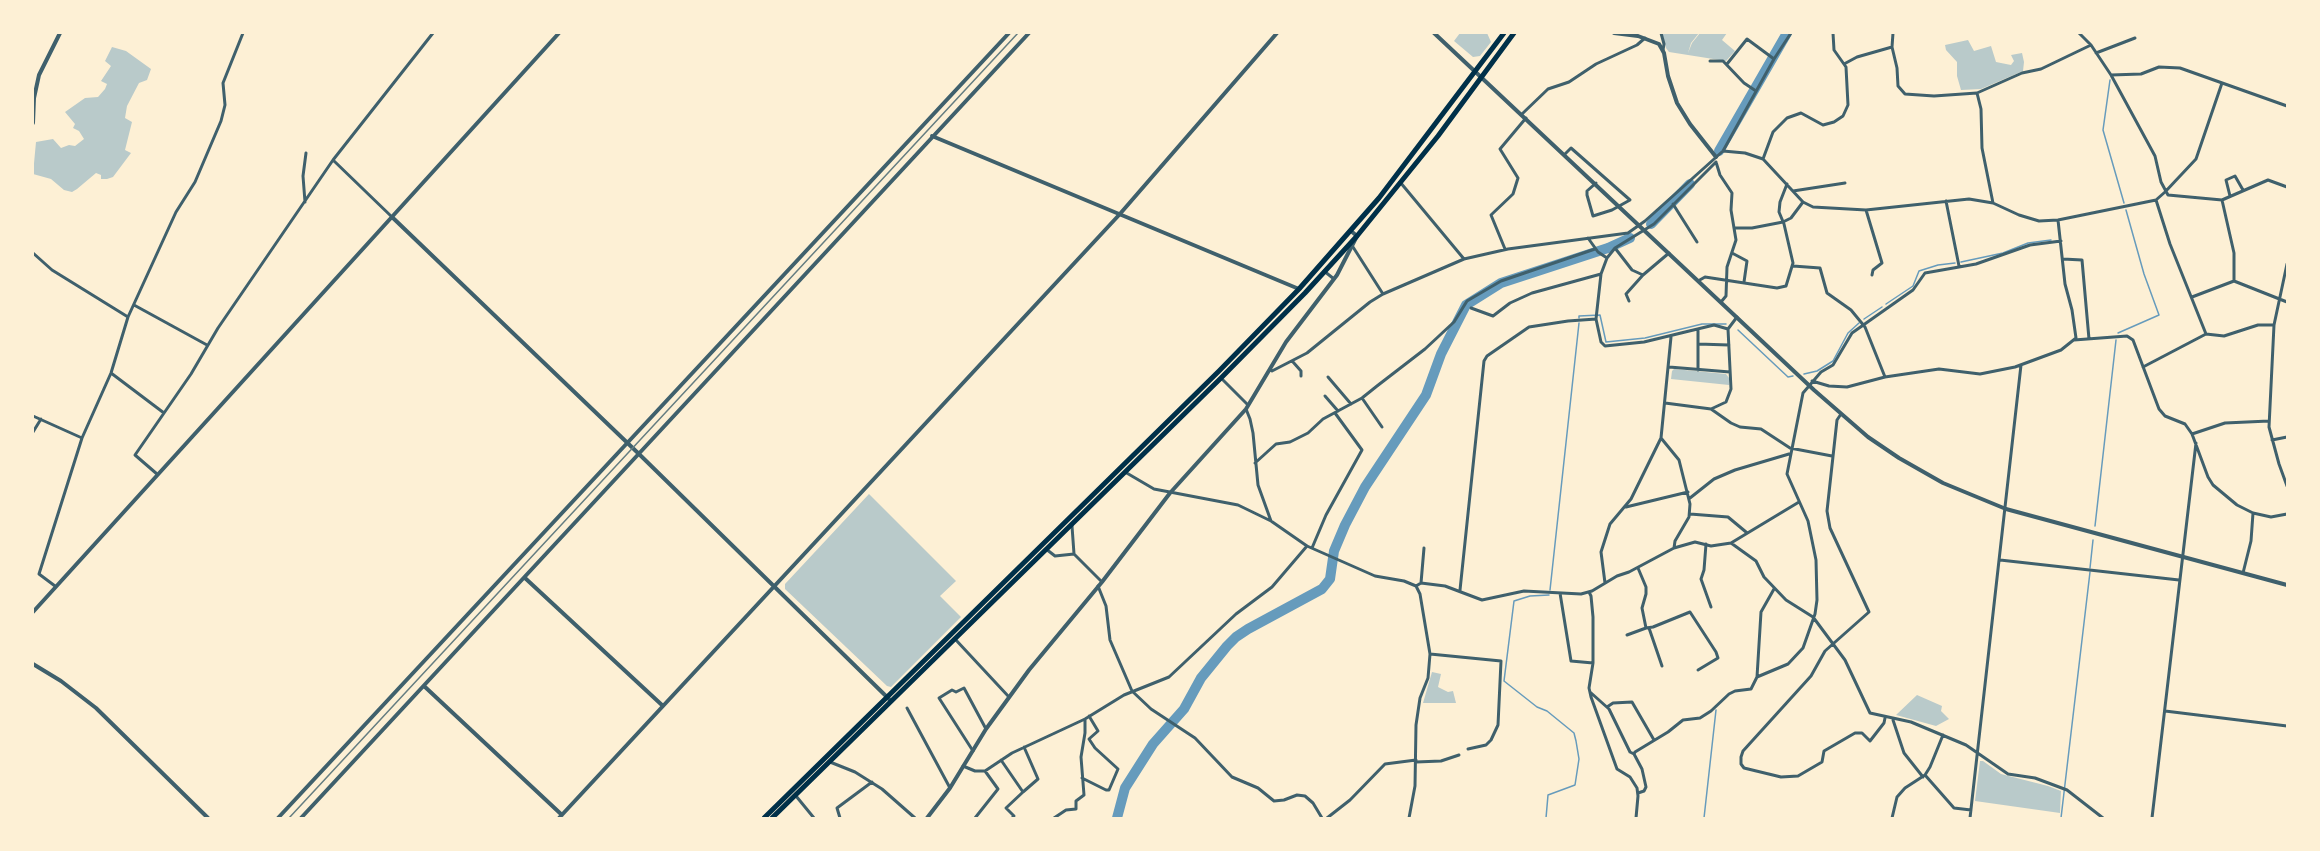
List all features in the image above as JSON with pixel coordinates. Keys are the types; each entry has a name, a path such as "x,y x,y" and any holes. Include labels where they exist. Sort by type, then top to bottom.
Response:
{"highway":[{"path":"772,818 889,699 955,639 1071,524 1299,289 1379,198 1504,33"},
{"path":"764,818 1221,378 1324,271 1357,236 1514,33"}],"street":[{"path":"33,123 34,98 39,75 60,33"},
{"path":"39,574 82,438 111,373 128,317 176,212 195,183 221,121 225,105 223,83 243,33"},
{"path":"158,474 135,455 333,160 433,33"},
{"path":"33,612 559,33"},
{"path":"278,818 1009,33"},
{"path":"301,818 1029,33"},
{"path":"424,686 561,816 1119,215 1277,33"},
{"path":"1434,33 1868,437 1920,470 1968,494 2006,509 2287,585"},
{"path":"1614,33 1645,38 1657,43 1663,50"},
{"path":"1661,33 1668,76 1677,103 1716,160 1720,175 1732,193 1731,210 1736,240 1726,267 1726,296 1721,302"},
{"path":"1728,329 1714,326 1671,337 1605,346 1601,342 1597,316 1600,274 1607,258 1615,248 1646,231 1716,160 1723,151 1772,58 1791,33"},
{"path":"1763,159 1773,132 1786,118 1801,113 1807,114 1817,123 1828,124 1843,116 1848,105 1846,67 1834,50 1833,33"},
{"path":"1893,33 1892,46 1898,86 1901,91 1905,94 1934,96 1977,93 2022,73 2049,66 2091,45"},
{"path":"2079,33 2091,45 2111,75 2155,156 2165,192 2168,195 2223,200 2268,180 2287,187"},
{"path":"1522,114 1548,89 1569,82 1596,64 1637,45 1645,38"},
{"path":"2096,53 2135,38"},
{"path":"1727,64 1747,39 1772,58"},
{"path":"1844,64 1864,54 1892,46"},
{"path":"1710,61 1721,60 1744,83 1755,90"},
{"path":"2111,75 2141,74 2165,66 2180,68 2287,106"},
{"path":"1723,151 1745,153 1763,159 1803,202 1820,208 1866,210 1968,199 1993,203 2039,221 2058,220 2156,200 2196,159 2222,83"},
{"path":"1977,93 1981,109 1982,148 1993,203"},
{"path":"1505,249 1491,215 1513,194 1518,178 1500,149 1526,118"},
{"path":"932,136 1299,289"},
{"path":"1564,155 1571,148 1629,199 1612,210 1593,216 1587,191 1596,183"},
{"path":"305,202 303,176 306,153"},
{"path":"333,160 628,443 889,699"},
{"path":"1269,369 1272,371 1307,353 1383,294 1464,259 1505,249 1626,234 1716,160"},
{"path":"2230,196 2226,180 2235,176 2242,190"},
{"path":"1400,182 1464,259"},
{"path":"1792,191 1845,183"},
{"path":"1698,281 1704,277 1783,287 1787,284 1793,266 1779,212 1786,184"},
{"path":"1673,195 1677,200"},
{"path":"2156,200 2170,244 2206,334"},
{"path":"2223,200 2234,253 2234,281"},
{"path":"1946,201 1959,266"},
{"path":"1734,228 1752,228 1783,222 1791,218 1803,202"},
{"path":"1673,204 1697,242"},
{"path":"1866,210 1882,263 1873,270 1872,275"},
{"path":"2058,220 2065,284 2076,338 2074,340"},
{"path":"927,818 950,788 986,729 1010,697 1170,493 1247,407 1286,342 1334,279 1353,247 1357,236 1351,231"},
{"path":"1588,238 1596,250 1607,258"},
{"path":"1757,677 1779,669 1796,657 1803,648 1814,618 1817,600 1816,560 1808,521 1786,474 1803,393 1821,372 1833,365 1852,333 1913,290 1925,273 1976,264 2030,245 2061,241"},
{"path":"1353,247 1383,294"},
{"path":"1615,248 1632,270 1642,275"},
{"path":"1255,464 1276,444 1290,442 1308,433 1323,419 1362,398 1425,349 1454,322 1467,301 1501,280 1596,250"},
{"path":"1732,252 1747,261 1744,282"},
{"path":"33,253 52,270 128,317"},
{"path":"1629,302 1626,294 1642,275 1669,253"},
{"path":"2063,260 2082,260 2090,339"},
{"path":"2287,264 2274,325 2270,421 2272,440 2287,486"},
{"path":"1793,266 1820,268 1827,293 1851,310 1863,324 1885,377"},
{"path":"1324,271 1334,279"},
{"path":"1471,308 1494,316 1510,303 1532,293 1600,274"},
{"path":"2192,297 2234,281 2287,302"},
{"path":"134,305 207,345"},
{"path":"1460,590 1484,361 1496,349 1529,327 1597,316"},
{"path":"1711,409 1726,402 1730,396 1728,329 1737,317"},
{"path":"2143,367 2206,334 2224,336 2258,326 2274,325"},
{"path":"1698,329 1698,370"},
{"path":"1810,383 1847,387 1885,377 1939,369 1980,374 2021,365 2051,355 2074,340 2127,336 2133,340 2159,409 2164,416 2185,424 2192,434 2213,485 2237,505 2253,513 2271,517 2287,514"},
{"path":"1605,583 1602,545 1614,518 1626,507 1660,438 1671,337"},
{"path":"1698,344 1729,345"},
{"path":"1293,362 1301,371 1300,376"},
{"path":"1970,818 2021,365"},
{"path":"1669,367 1730,372"},
{"path":"111,373 164,413"},
{"path":"1329,377 1352,404"},
{"path":"1221,378 1247,407 1253,433 1258,485 1271,521"},
{"path":"1312,548 1326,515 1362,450 1325,396"},
{"path":"1362,398 1382,427"},
{"path":"1665,403 1711,409 1740,428 1761,429 1777,442 1790,448 1832,456"},
{"path":"1841,414 1837,420 1826,505 1830,528 1869,612 1822,654 1810,676 1743,751 1740,760 1744,768 1781,777 1798,776 1822,762 1824,751 1856,733 1862,733 1870,741 1884,723 1885,718"},
{"path":"33,416 82,438"},
{"path":"33,432 41,419"},
{"path":"2192,434 2225,423 2270,421"},
{"path":"2272,440 2287,437"},
{"path":"1660,438 1679,460 1689,498 1690,514 1685,527 1675,541 1674,548"},
{"path":"2152,818 2196,443"},
{"path":"1689,498 1714,479 1789,454"},
{"path":"1123,470 1154,489 1238,505 1271,521 1306,546 1375,576 1404,581 1416,586 1420,594 1430,654 1428,678 1420,698 1416,724 1416,761 1409,818"},
{"path":"1626,507 1688,492"},
{"path":"1416,586 1421,583 1445,586 1482,600 1524,591 1581,594 1638,568 1674,548 1695,542 1711,546 1731,543 1799,502"},
{"path":"2243,573 2251,541 2253,513"},
{"path":"1690,514 1728,518 1746,532"},
{"path":"1071,524 1074,554 1102,582"},
{"path":"1731,543 1756,561 1764,576 1786,600 1814,618 1845,660 1870,713 1893,720 1911,722 1943,735 1978,752 1991,764 2008,774 2035,778 2065,789 2103,818"},
{"path":"1706,544 1701,579 1711,607"},
{"path":"963,766 975,771 985,771 1024,747 1085,719 1132,691 1169,677 1236,614 1272,587 1306,546"},
{"path":"1421,583 1424,548"},
{"path":"1046,549 1055,556 1074,554"},
{"path":"2000,560 2180,580"},
{"path":"1638,568 1646,587 1642,608 1662,666"},
{"path":"33,574 39,574 55,586"},
{"path":"525,578 663,706"},
{"path":"1098,586 1106,606 1108,631 1112,645 1132,691 1151,709 1195,738 1232,777 1258,788 1274,801 1297,795 1305,796 1324,818 1350,800 1384,764 1441,761 1459,755"},
{"path":"1634,754 1683,720 1700,718 1735,691 1751,689 1757,677 1761,612 1774,589"},
{"path":"1589,592 1593,617 1593,663 1590,692 1617,769 1630,777 1638,793 1636,818"},
{"path":"1560,593 1571,661 1593,663"},
{"path":"1627,635 1690,612 1718,655 1718,658 1698,670"},
{"path":"955,639 1010,697"},
{"path":"1430,654 1501,661 1498,725 1486,745 1468,749"},
{"path":"33,664 62,681 96,708 208,818"},
{"path":"973,751 939,698 951,690 956,692 964,688 986,729"},
{"path":"1590,692 1607,707 1630,752 1634,754 1646,780 1644,791 1638,793"},
{"path":"1607,707 1613,703 1632,702 1654,740"},
{"path":"907,708 950,788"},
{"path":"2165,711 2287,726"},
{"path":"1082,778 1109,790 1118,769 1095,748 1089,739 1098,731 1089,716"},
{"path":"1054,818 1076,808 1076,801 1084,795 1081,757 1085,719"},
{"path":"1893,720 1904,753 1954,808 1971,810"},
{"path":"1892,818 1899,793 1924,776 1934,762 1943,735"},
{"path":"1012,818 1014,816 1006,807 1038,779 1024,747"},
{"path":"1001,760 1023,792"},
{"path":"829,762 855,772 872,782 915,818"},
{"path":"975,818 998,789 985,771"},
{"path":"840,818 837,808 872,782"},
{"path":"796,795 814,818"},
{"path":"1067,818 1068,810"}],"shaded area":[{"path":"1460,33 1487,33 1491,42 1480,56 1473,57 1454,41"},
{"path":"1662,33 1699,33 1691,43 1688,53 1700,33 1727,33 1722,40 1735,51 1726,61 1669,52"},
{"path":"1968,40 1974,51 1991,46 1996,62 2011,65 2014,61 2011,55 2022,53 2023,71 1981,89 1961,90 1957,76 1957,62 1946,50 1945,45"},
{"path":"112,47 126,51 151,69 147,80 139,83 127,106 125,118 132,122 125,150 131,153 113,177 101,179 101,175 96,173 72,192 64,190 51,179 33,174 36,142 53,139 61,148 69,145 75,146 84,139 79,131 73,128 75,124 65,112 85,98 98,97 105,89 107,84 101,81 111,66 105,61"},
{"path":"1674,369 1726,374 1729,378 1729,385 1671,379"},
{"path":"869,494 956,581 940,596 961,617 891,687 887,686 785,589 785,584"},
{"path":"1432,672 1441,674 1438,687 1448,692 1453,691 1456,703 1423,703"},
{"path":"1917,695 1942,706 1941,711 1949,719 1936,726 1896,715"},
{"path":"1980,761 2001,774 2061,791 2060,813 1975,801"}],"waterway":[{"path":"1719,151 1787,33"},
{"path":"2110,80 2103,130 2124,203"},
{"path":"1651,224 1690,184"},
{"path":"2118,333 2159,315 2144,274 2126,210"},
{"path":"1117,818 1125,788 1153,744 1184,709 1201,678 1227,646 1248,629 1322,589 1330,579 1334,551 1345,525 1365,487 1426,395 1441,354 1466,305 1501,283 1608,248 1630,238"},
{"path":"1961,262 2003,253 2028,243 2051,240"},
{"path":"1886,304 1913,286 1919,271 1955,263"},
{"path":"1864,319 1882,307"},
{"path":"1579,318 1579,316 1600,315 1606,342 1645,338 1702,324 1726,324"},
{"path":"1550,590 1579,323"},
{"path":"1804,374 1817,371 1833,361 1848,333 1859,323"},
{"path":"1738,330 1788,377 1793,376"},
{"path":"2095,526 2116,340"},
{"path":"2090,568 2093,540"},
{"path":"2061,818 2090,572"},
{"path":"1546,818 1548,795 1575,785 1579,759 1574,733 1504,681 1514,601 1530,596 1549,595"},
{"path":"1704,818 1716,710"}],"railway":[{"path":"289,818 1018,33"}]}
